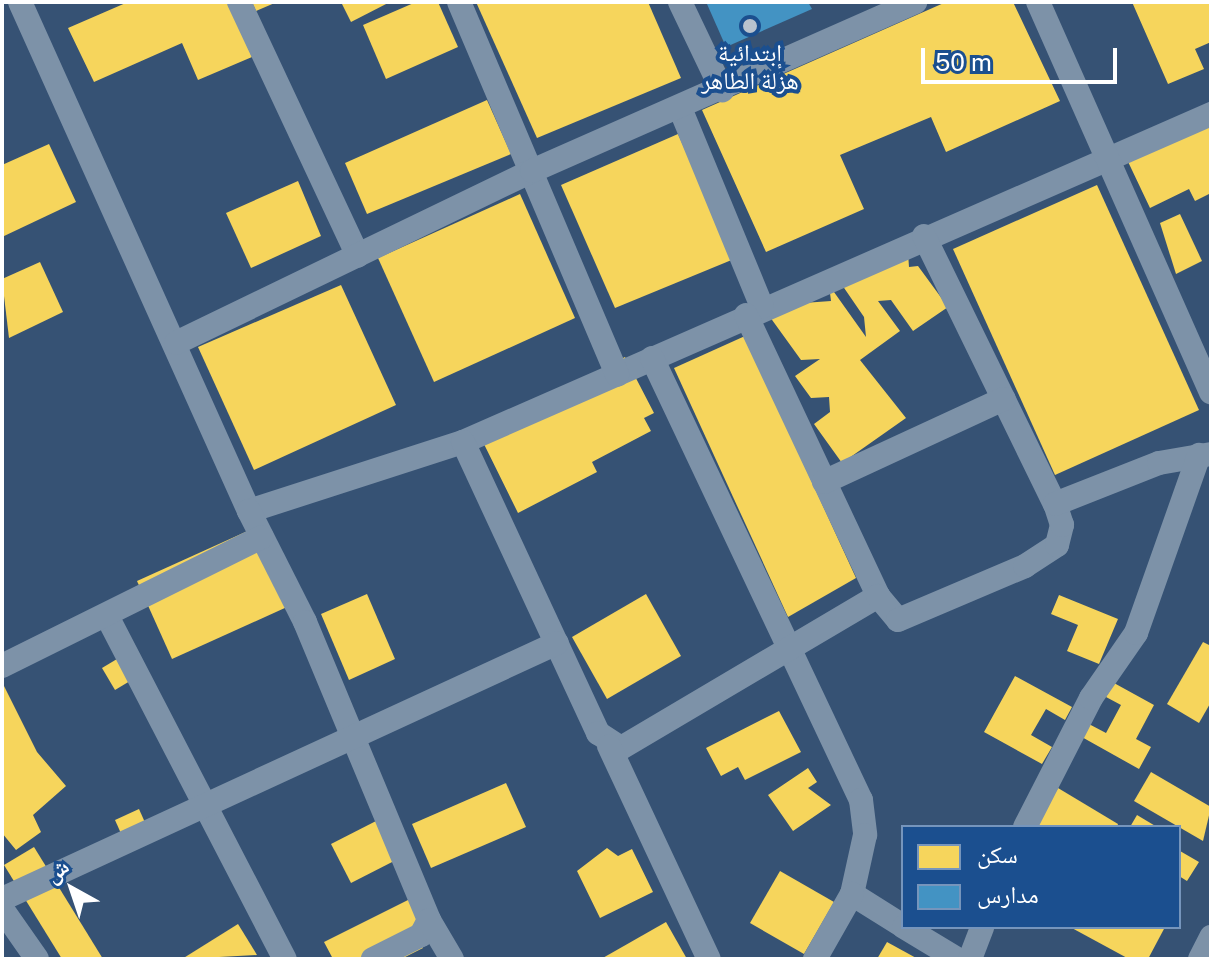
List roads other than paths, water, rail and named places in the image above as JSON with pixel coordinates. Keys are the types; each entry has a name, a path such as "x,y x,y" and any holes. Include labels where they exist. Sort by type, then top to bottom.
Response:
{"street":[{"path":"20,2 249,511 356,739 429,920 452,959"},
{"path":"239,2 358,256"},
{"path":"459,2 617,375"},
{"path":"680,2 722,90"},
{"path":"176,343 532,171 722,90 915,2"},
{"path":"1038,2 1211,392"},
{"path":"680,108 754,311 824,482 878,596 898,620 1025,566 1057,545 1062,525 1055,504 924,236"},
{"path":"249,511 463,442 1108,155 1211,114"},
{"path":"652,358 784,645 861,800 865,835 852,894 815,959"},
{"path":"824,482 1004,399"},
{"path":"463,442 709,959"},
{"path":"1055,504 1205,454"},
{"path":"1026,825 1091,698 1136,633 1205,454"},
{"path":"2,666 108,618 262,537"},
{"path":"609,746 621,748 784,645 878,596"},
{"path":"108,618 210,805 285,959"},
{"path":"2,899 356,739 557,643"},
{"path":"852,894 901,925"},
{"path":"2,909 37,959"},
{"path":"373,959 421,935 429,920"},
{"path":"907,929 957,959"},
{"path":"970,959 981,929"},
{"path":"1200,959 1211,937"}],"place":[{"name":"إبتدائية هزلة الطاهر","path":"750,26"}]}
